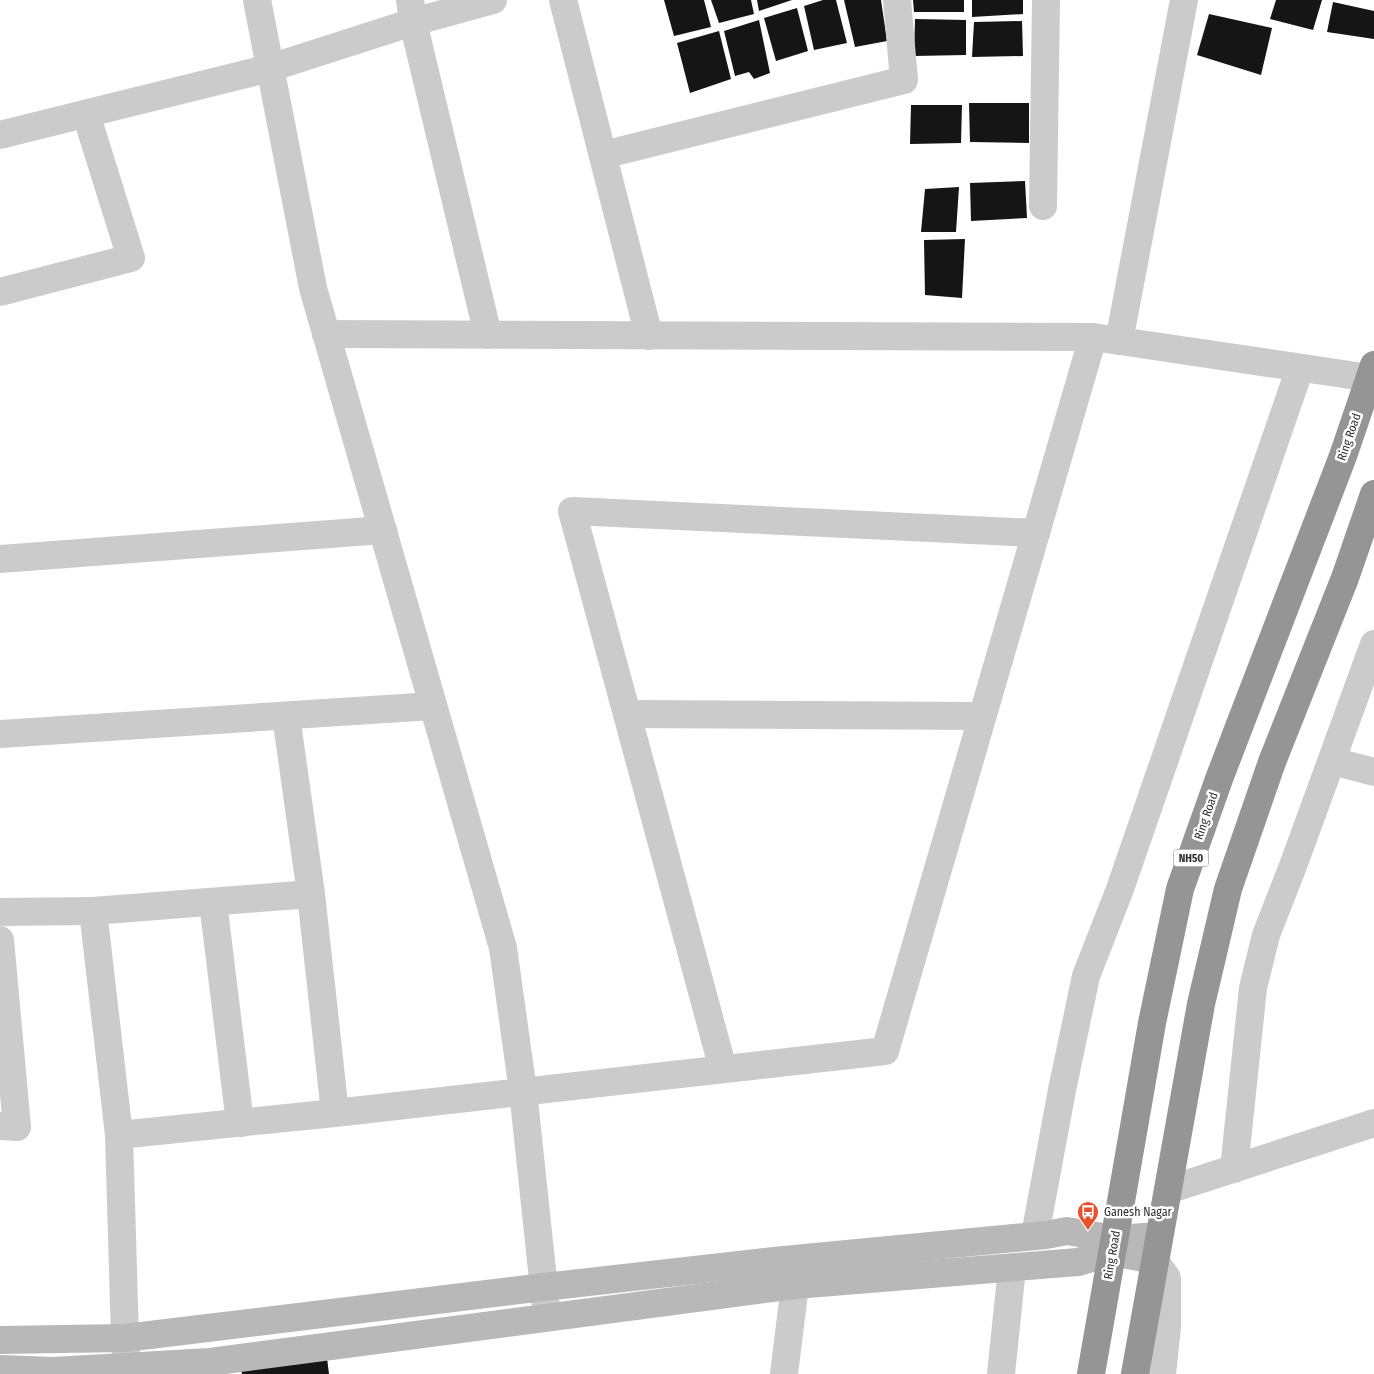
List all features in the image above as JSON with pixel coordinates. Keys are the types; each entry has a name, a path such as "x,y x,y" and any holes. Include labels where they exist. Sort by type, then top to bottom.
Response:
{"highway":[{"name":"Ring Road","path":"1091,1374 1152,1023 1180,889 1219,779 1343,456 1372,371"},
{"path":"1135,1374 1201,1004 1228,889 1272,762 1345,578 1374,494"}],"street":[{"path":"257,0 313,288 503,948 523,1091 547,1317"},
{"path":"0,135 270,68 411,11 494,0"},
{"path":"563,0 649,336"},
{"path":"603,156 904,80 897,0"},
{"path":"1043,206 1046,0"},
{"path":"1119,341 1184,0"},
{"path":"411,11 488,335"},
{"path":"0,292 131,258 86,114"},
{"path":"326,334 1093,337 1300,368 1372,371"},
{"path":"119,1135 335,1113 885,1051 1093,337"},
{"path":"1035,1236 1062,1090 1086,976 1120,889 1300,368"},
{"path":"723,1069 572,511 1036,533"},
{"path":"0,559 383,530"},
{"path":"1234,1169 1253,988 1266,935 1374,644"},
{"path":"0,734 433,706"},
{"path":"627,714 982,716"},
{"path":"286,716 311,894 335,1113"},
{"path":"1332,761 1374,772"},
{"path":"0,912 93,911 311,894"},
{"path":"213,902 240,1123"},
{"path":"93,911 119,1135 127,1366"},
{"path":"0,940 17,1127 0,1126"},
{"path":"1168,1190 1374,1123"},
{"path":"0,1340 125,1338 544,1287 774,1261 1046,1236 1067,1231 1114,1245 1156,1248 1167,1278 1167,1328 1162,1374"},
{"path":"0,1369 53,1372 127,1366 211,1368 547,1317 795,1285 1078,1262 1114,1245"},
{"path":"1001,1374 1012,1268"},
{"path":"784,1374 795,1285"}],"building":[{"path":"664,0 704,0 711,27 674,36"},
{"path":"711,0 751,0 754,14 719,23"},
{"path":"757,0 792,0 759,11"},
{"path":"823,0 836,0 847,43 814,50 804,6"},
{"path":"844,0 881,0 887,41 855,47"},
{"path":"913,0 964,0 964,12 914,12"},
{"path":"972,0 1023,0 1023,14 972,17"},
{"path":"1276,0 1322,0 1313,30 1270,19"},
{"path":"1333,2 1374,11 1374,39 1327,32"},
{"path":"797,8 808,51 776,61 764,18"},
{"path":"1209,14 1272,28 1261,75 1197,55"},
{"path":"915,19 966,20 966,55 914,56"},
{"path":"759,20 770,73 754,79 749,72 735,76 724,31"},
{"path":"1022,21 1023,56 972,57 974,22"},
{"path":"719,31 731,79 690,93 677,43"},
{"path":"969,103 1029,103 1029,143 970,142"},
{"path":"911,105 962,105 961,143 910,144"},
{"path":"1025,181 1027,218 971,221 970,183"},
{"path":"959,187 956,232 921,232 925,189"},
{"path":"965,239 962,298 925,295 924,240"},
{"path":"327,1358 329,1374 242,1374 241,1370"}],"place":[{"name":"Ganesh Nagar","path":"1088,1231"}]}
